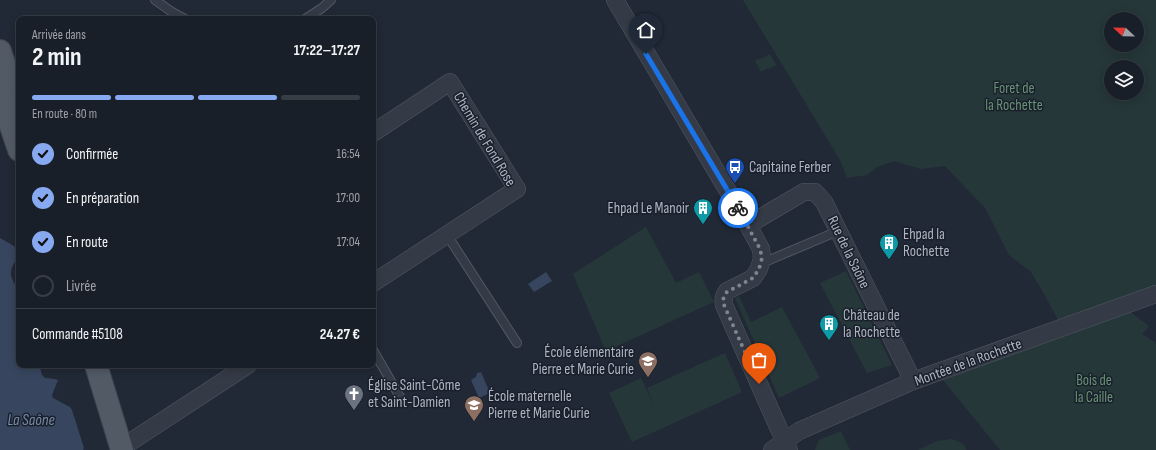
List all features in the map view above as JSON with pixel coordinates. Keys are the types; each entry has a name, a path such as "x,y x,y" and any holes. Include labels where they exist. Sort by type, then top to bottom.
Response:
{"main road":[{"path":"0,51 16,100"},
{"path":"0,92 16,141"},
{"path":"85,368 117,450"},
{"path":"97,368 117,450"}],"street":[{"path":"615,0 748,225 760,249 762,261 753,278 727,292 723,300 782,447"},
{"name":"Chemin de Fond Rose","path":"376,131 450,82 518,189 376,281"},
{"name":"Rue de la Saône","path":"748,225 804,192 815,192 824,202 913,381"},
{"name":"Montée de la Rochette","path":"782,447 799,431 913,381 1156,294"},
{"path":"117,450 243,368"}],"lane":[{"path":"154,0 179,16"},
{"path":"310,16 331,0"},
{"path":"762,261 767,261 838,231"},
{"path":"447,235 517,343"},
{"path":"376,355 400,397"}],"green space":[{"name":"Foret de la Rochette","path":"743,0 1156,0 1156,286 1058,320 1031,272 1009,255 985,208 945,166 921,169 894,161 877,167 867,175 847,178 840,160"},
{"path":"770,54 776,65 761,72 755,61"},
{"path":"646,227 676,283 699,272 714,302 606,351 573,274"},
{"path":"846,271 892,365 867,373 820,283"},
{"path":"739,296 751,322 782,307 820,378 779,398 735,298"},
{"name":"Bois de la Caille","path":"1129,311 1149,326 1142,334 1156,343 1156,450 1000,450 943,380 1005,355"},
{"path":"725,353 742,392 632,442 609,393 641,378 655,407 647,388"},
{"path":"841,431 850,450 815,450 819,440"},
{"path":"952,439 964,444 966,450 918,450 937,441"}],"water":[{"name":"La Saône","path":"0,238 16,248 16,259 11,269 11,277 16,286 16,368 40,368 43,377 58,380 52,395 53,398 70,407 72,410 84,448 83,450 0,450"},
{"path":"546,272 552,281 534,292 528,284"},
{"path":"481,372 490,393 479,398 471,380 476,377 477,373"}],"way so far":[{"path":"738,208 760,249 762,258 759,269 753,278 727,292 723,300 759,384"}],"place":[{"name":"Capitaine Ferber","path":"735,184"},
{"name":"Ehpad Le Manoir","path":"703,225"},
{"name":"Ehpad la Rochette","path":"889,260"},
{"name":"Château de la Rochette","path":"829,341"},
{"name":"École élémentaire Pierre et Marie Curie","path":"648,378"},
{"name":"Église Saint-Côme et Saint-Damien","path":"354,411"},
{"name":"École maternelle Pierre et Marie Curie","path":"474,422"}],"route":[{"path":"646,54 738,208"}]}
